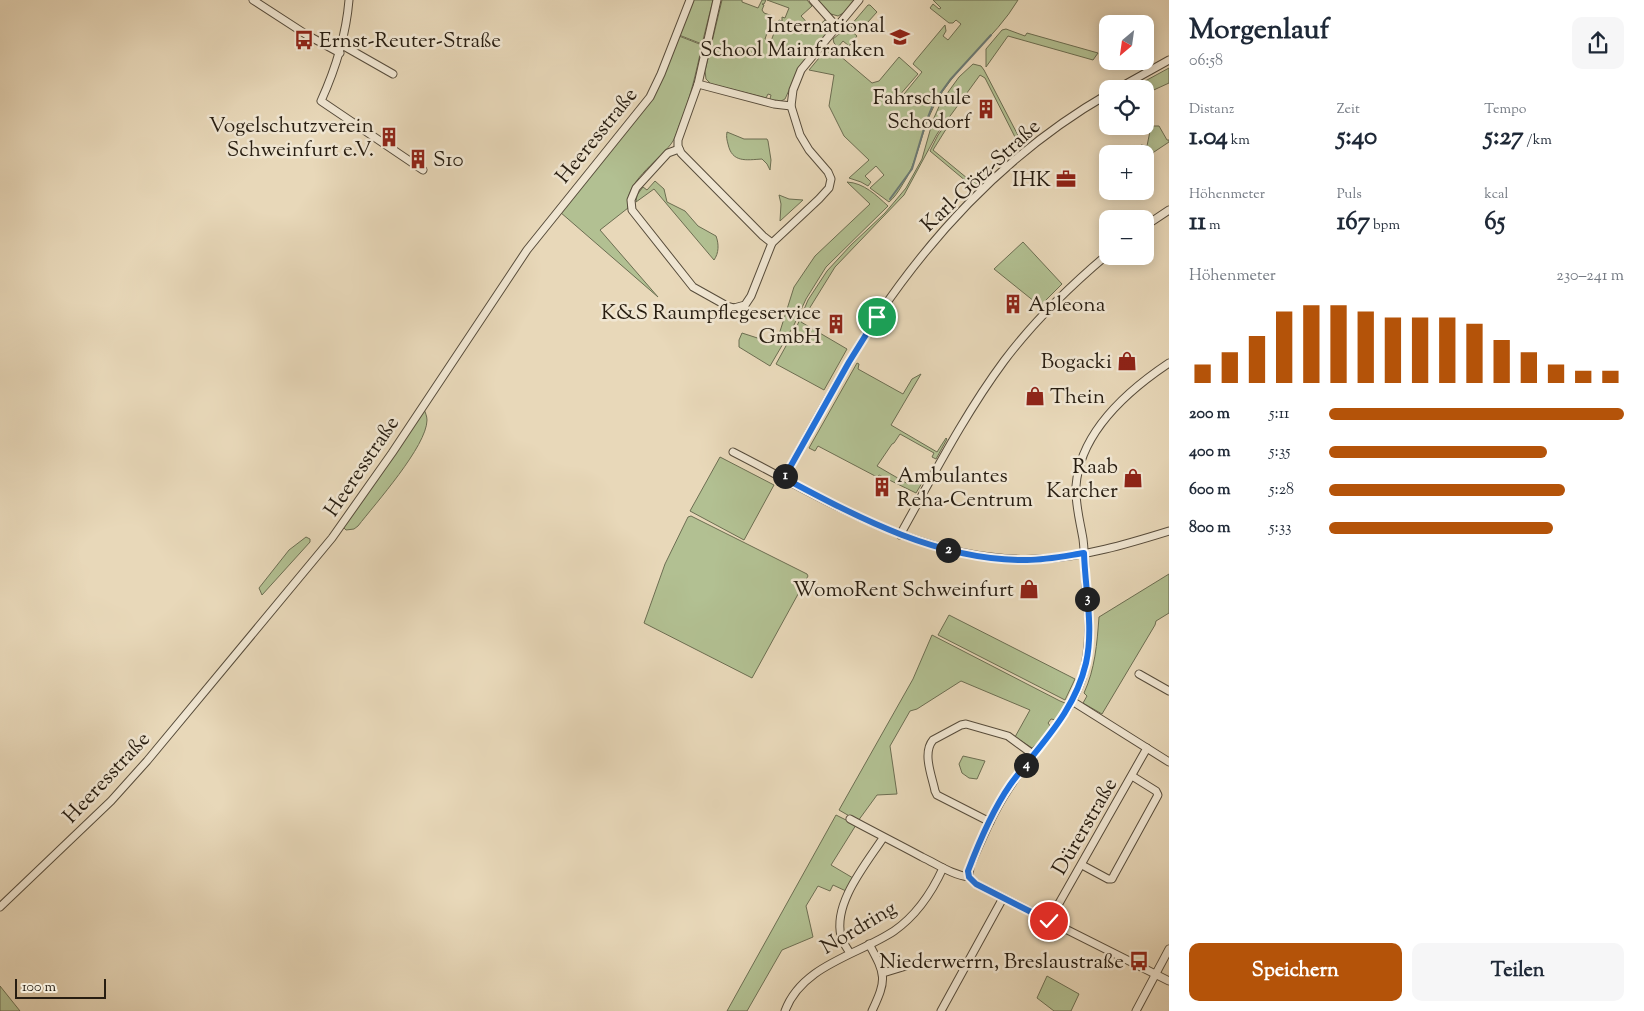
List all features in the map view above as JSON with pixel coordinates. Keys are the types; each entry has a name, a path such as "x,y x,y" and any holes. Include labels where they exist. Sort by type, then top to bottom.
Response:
{"street":[{"path":"252,0 302,32 392,74"},
{"path":"349,0 341,49 331,80 321,101 422,170"},
{"name":"Heeresstraße","path":"0,907 111,801 153,754 341,527 527,250 650,97 690,0"},
{"path":"717,0 698,84 678,140 680,151 772,243"},
{"path":"813,0 837,27"},
{"path":"680,151 668,153 636,188 631,200 632,210 688,283 727,306 738,307 745,305 749,300 772,243 824,195 829,188 830,179 828,172 803,140 791,106 792,90 801,70 860,0"},
{"path":"1132,80 1169,60"},
{"path":"698,84 774,104 791,106"},
{"name":"Karl-Götz-Straße","path":"784,478 860,343 899,286 935,240 974,198 1028,149 1067,120 1099,100"},
{"path":"1154,220 1169,210"},
{"path":"900,535 965,419 1004,362 1031,328 1051,307 1099,262"},
{"path":"969,877 970,866 990,822 1009,787 1057,726 1072,701 1082,677 1088,647 1089,621 1084,553 1076,487 1080,465 1088,444 1102,424 1126,398 1169,363"},
{"path":"733,452 900,535 946,550 989,558 1042,559 1084,553 1169,531"},
{"path":"1140,674 1169,692"},
{"path":"1072,701 1169,762"},
{"path":"990,822 937,795 928,753 930,744 933,740 966,724 1008,736 1034,755"},
{"name":"Dürerstraße","path":"1049,921 1148,748"},
{"path":"1082,865 1108,879 1114,875 1158,795 1156,791 1132,776"},
{"path":"850,818 883,838 943,868 969,877 976,884 1169,981"},
{"path":"850,953 841,938 840,922 843,905 850,889 883,838"},
{"name":"Nordring","path":"785,1011 795,993 811,977 850,953 894,931 919,908 935,886 943,868"},
{"path":"941,1011 1003,898"},
{"path":"869,944 883,973 882,985 872,1011"},
{"path":"1136,1011 1169,949"},
{"path":"883,973 906,966"}],"green space":[{"path":"692,0 713,0 702,44 679,35"},
{"path":"722,0 742,0 742,2 758,8 762,0 766,0 762,4 764,5 762,10 764,13 773,16 765,39 771,41 779,20 782,21 782,17 785,18 789,8 767,0 807,0 812,6 801,16 814,30 825,20 829,25 828,32 799,68 785,99 779,102 770,99 771,95 768,94 766,98 711,84 706,79 705,71"},
{"path":"817,0 854,0 845,12 838,16 831,14"},
{"path":"933,0 1018,0 1009,14 943,91 929,116 912,167 897,193 889,202 870,188 884,175 876,166 865,176 871,182 868,186 849,178 869,160 844,136 829,106 834,75 809,70 829,46 831,50 829,54 833,57 839,55 872,83 879,81 899,57 918,74 898,97 900,99 922,72 913,64 915,61 945,25 946,31 943,36 948,40 961,24 956,20 953,23 949,23 930,8 933,4 939,9 941,8"},
{"path":"868,5 877,12 858,33 851,25"},
{"path":"845,29 849,29 857,36 849,46 843,41 838,47 833,39"},
{"path":"1006,29 1025,36 1027,33 1098,53 1093,60 1008,36 986,67 986,49 1002,30"},
{"path":"679,36 702,45 690,96 676,135 671,144 636,182 628,199 628,208 600,230 658,297 560,212 644,109"},
{"path":"973,64 981,66 984,70 1022,143 1014,146 1018,143 985,78 980,75 937,134 904,195 835,267 801,322 847,349 824,390 776,364 797,326 808,300 827,271 885,213 906,188 922,159 933,120 941,102 959,77"},
{"path":"1169,68 1169,83 1154,90 1154,80 1147,80"},
{"path":"946,124 948,126 933,150 973,183 999,160 998,164 973,187 930,151"},
{"path":"1154,126 1159,126 1169,142 1154,152 1154,145 1147,145 1149,135 1154,135"},
{"path":"727,132 744,139 767,139 771,160 770,170 762,159 750,160 736,157 730,150"},
{"path":"655,181 664,189 667,202 685,211 698,226 716,236 718,248 714,260 654,189 636,202 637,195 643,187 647,190"},
{"path":"847,182 864,187 888,206 826,267 806,299 794,325 770,366 739,347 739,340 742,333 776,344 794,287 815,256 870,204"},
{"path":"779,195 789,199 803,200 780,221 781,204"},
{"path":"1023,242 1062,284 1040,306 994,269"},
{"path":"857,363 859,364 858,369 903,394 912,379 921,374 891,425 937,452 947,439 936,459 932,457 934,453 900,434 877,466 908,484 911,480 915,479 914,482 916,484 918,481 922,483 916,493 879,475 877,477 818,446 815,451 809,448"},
{"path":"424,409 427,420 425,431 410,459 358,526 354,529 346,530 343,527"},
{"path":"720,457 774,485 744,540 690,511"},
{"path":"691,516 808,576 752,678 644,623 665,564 688,517"},
{"path":"306,537 310,539 310,542 262,595 259,588 289,550"},
{"path":"1169,574 1169,613 1156,621 1102,714 1083,703 1087,696 1084,693 1091,675 1095,656 1099,617"},
{"path":"949,615 1075,679 1065,700 938,635"},
{"path":"932,635 1065,703 1065,706 1056,720 1051,719 1048,723 1051,727 1032,748 1015,737 1030,710 961,681 917,709 910,711 890,746 897,794 877,795 858,821 839,810 913,679"},
{"path":"963,756 985,761 977,779 969,778 962,773 959,764"},
{"path":"836,815 856,825 831,865 853,878 846,891 833,885 830,891 818,886 806,906 813,937 782,950 747,1011 727,1011"},
{"path":"1047,976 1079,994 1071,1011 1054,1011 1037,998"},
{"path":"0,986 20,1011 0,1011"}],"waterway":[{"path":"890,199 912,169 934,102 950,80 991,35"}],"place":[{"name":"International School Mainfranken","path":"900,37"},
{"name":"Ernst-Reuter-Straße","path":"304,40"},
{"name":"Fahrschule Schodorf","path":"986,109"},
{"name":"Vogelschutzverein Schweinfurt e.V.","path":"389,137"},
{"name":"S10","path":"418,159"},
{"name":"IHK","path":"1066,179"},
{"name":"Apleona","path":"1013,304"},
{"name":"K&S Raumpflegeservice GmbH","path":"836,324"},
{"name":"Bogacki","path":"1127,361"},
{"name":"Thein","path":"1035,396"},
{"name":"Raab Karcher","path":"1133,478"},
{"name":"Ambulantes Reha-Centrum","path":"882,487"},
{"name":"WomoRent Schweinfurt","path":"1029,589"},
{"name":"Niederwerrn, Breslaustraße","path":"1139,961"}],"route":[{"path":"877,317 849,362 784,478 900,535 946,550 989,558 1025,560 1084,553 1089,621 1088,650 1077,692 1057,726 1020,772 1001,800 968,871 971,881 1049,921"}]}
